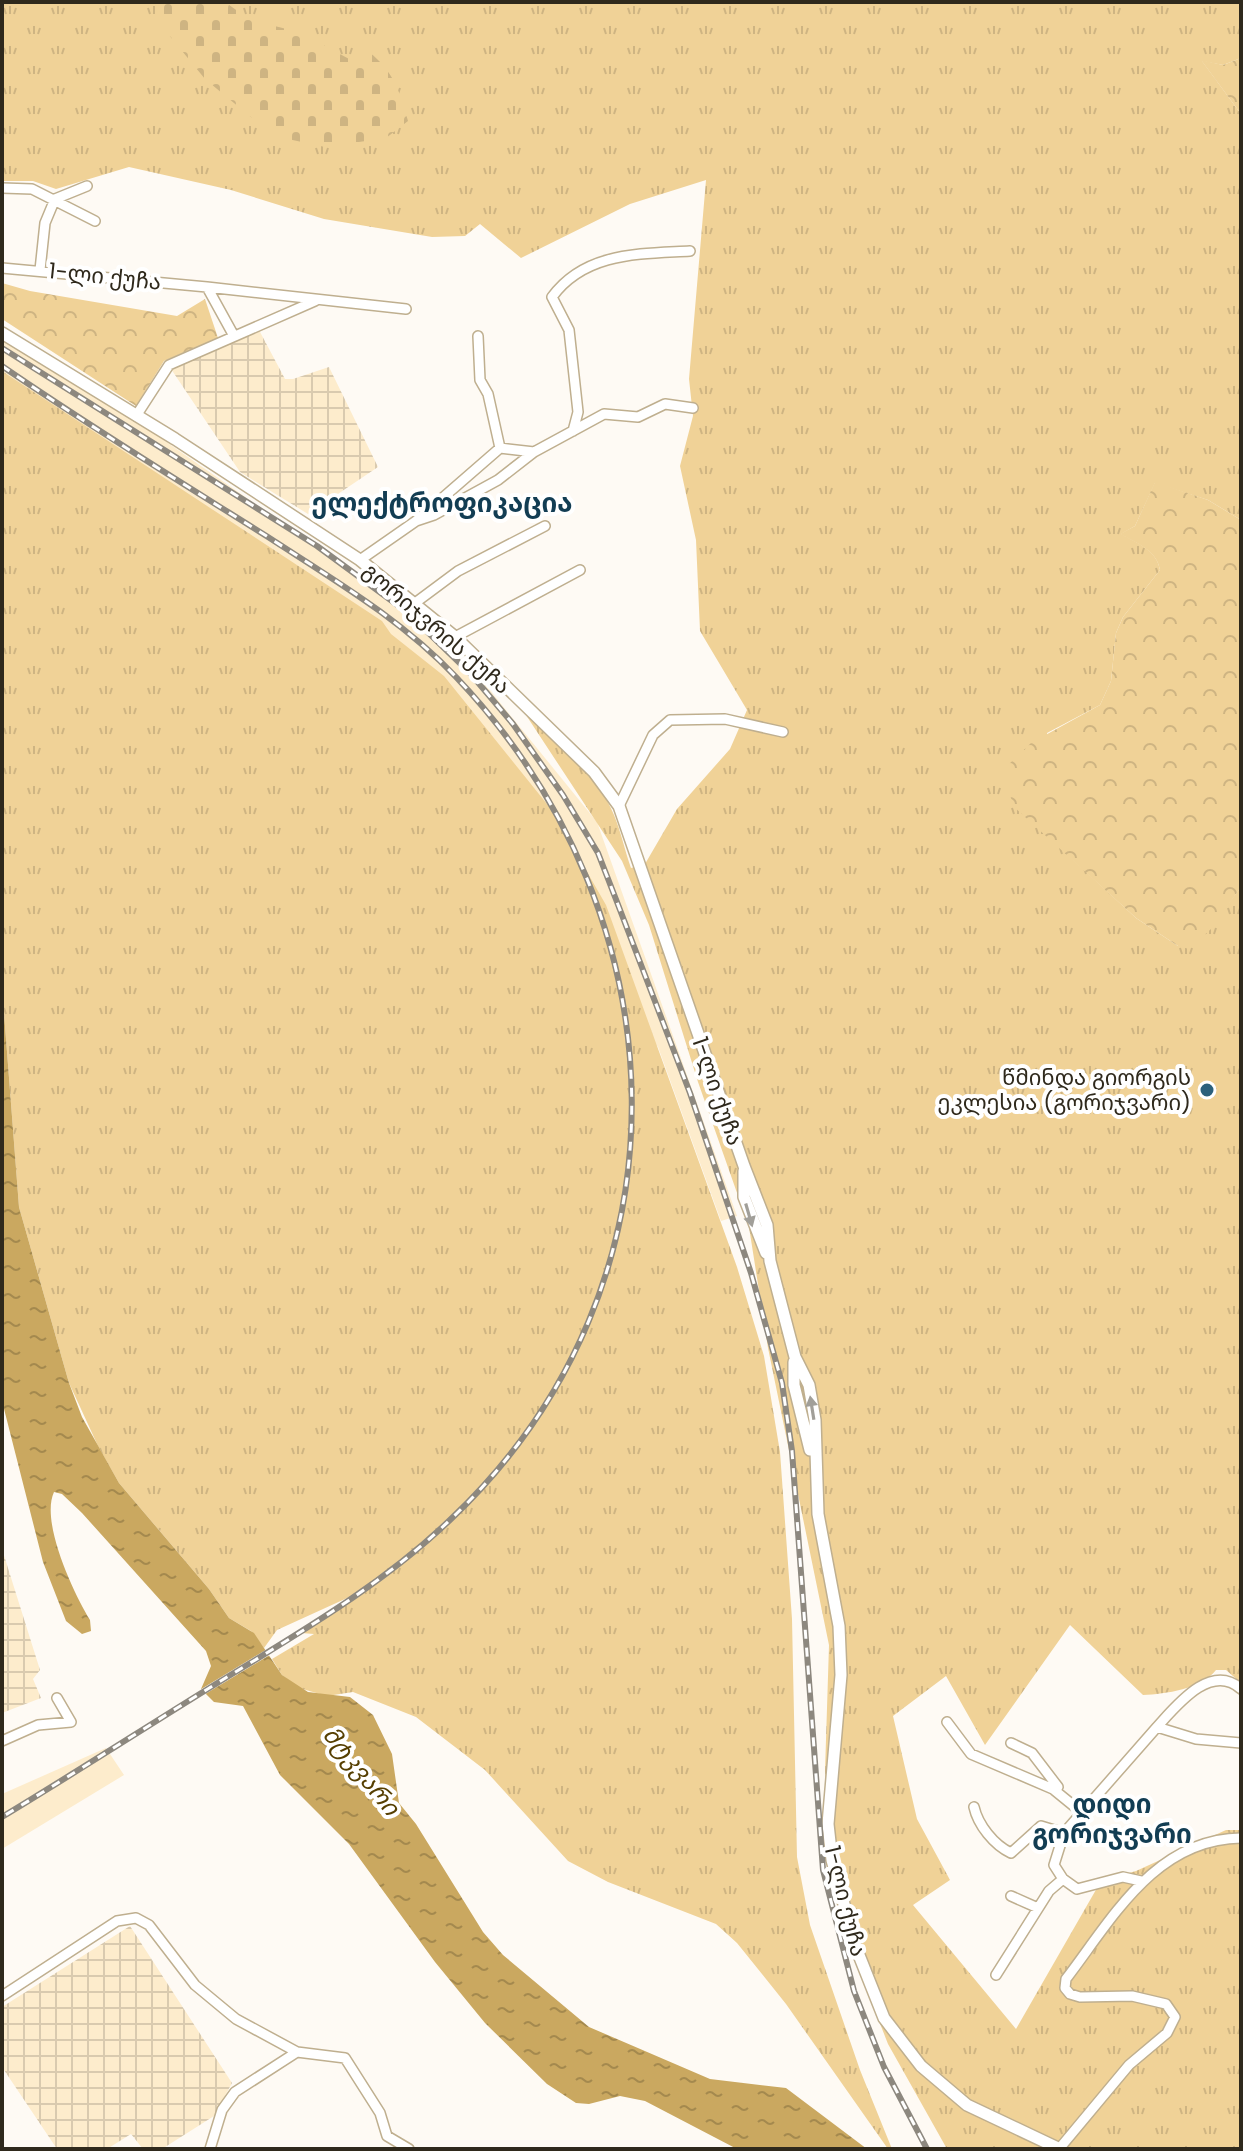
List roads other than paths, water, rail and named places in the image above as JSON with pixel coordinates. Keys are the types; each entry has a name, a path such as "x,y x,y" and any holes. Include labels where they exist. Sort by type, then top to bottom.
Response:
{"main road":[{"name":"გორიჯვრის ქუჩა","path":"2,333 360,560 455,637 594,772 619,806 692,1017"},
{"name":"1-ლი ქუჩა","path":"692,1017 767,1225 770,1261 795,1357 794,1385 813,1462 818,1514 839,1626 841,1675 828,1824 832,1860 870,1987 901,2044 942,2087 967,2105 1060,2149"}],"street":[{"path":"40,270 45,223 55,199 87,186"},
{"path":"2,188 32,189 95,221"},
{"path":"573,431 578,412 569,330 552,297 561,285 591,262 637,254 690,251"},
{"name":"1-ლი ქუჩა","path":"2,268 406,309"},
{"path":"207,287 234,336"},
{"path":"136,416 169,365 315,301"},
{"path":"478,336 480,380 488,394 500,448"},
{"path":"416,521 434,515 498,480 534,452 604,414 638,417 665,404 693,408"},
{"path":"360,560 416,521 500,448 534,452"},
{"path":"415,603 458,571 545,526"},
{"path":"455,637 580,570"},
{"path":"619,806 653,735 670,720 725,719 783,732"},
{"path":"1141,1881 1123,1877 1077,1889 1063,1879 1054,1865 1064,1833 1077,1810 1100,1795 1157,1727 1194,1690 1219,1678 1232,1680 1241,1689"},
{"path":"2,1741 38,1725 71,1722 57,1698"},
{"path":"947,1722 971,1754 1053,1789 1077,1810"},
{"path":"1157,1727 1196,1739 1241,1743"},
{"path":"1011,1743 1032,1753 1077,1810"},
{"path":"974,1807 978,1823 1000,1848 1011,1853 1041,1826 1064,1833"},
{"path":"1060,2149 1129,2065 1173,2025 1175,2017 1166,2004 1132,1996 1080,1997 1065,1988 1066,1979 1141,1881 1161,1864 1194,1847 1241,1838"},
{"path":"996,1975 1038,1908 1063,1879"},
{"path":"1011,1896 1038,1908"},
{"path":"2,1996 117,1921 136,1918 149,1925 205,1994 236,2019 297,2052 345,2058 380,2113 387,2136 409,2149"},
{"path":"210,2149 222,2110 235,2092 297,2052"}],"water":[{"name":"მტკვარი","path":"2,987 19,1207 69,1383 82,1417 119,1483 209,1589 229,1618 254,1633 282,1675 308,1692 350,1697 373,1715 392,1754 399,1803 416,1824 483,1932 503,1955 589,2027 710,2079 786,2088 867,2149 737,2149 645,2101 620,2096 589,2104 576,2103 547,2084 485,2023 435,1962 349,1844 280,1775 243,1706 214,1702 201,1689 211,1666 206,1651 82,1513 62,1494 54,1492 51,1521 55,1539 68,1576 90,1620 91,1631 82,1634 66,1621 43,1562 2,1401"}],"railway":[{"path":"2,348 317,546 407,612 470,673 513,724 563,795 598,853 690,1093 751,1273 782,1383 792,1451 823,1870 854,1991 884,2067 927,2149"},
{"path":"2,366 366,601 413,637 456,677 531,772 586,877 620,987 632,1100 621,1212 588,1322 532,1425 452,1518 398,1565 340,1606 2,1817"}],"place":[{"name":"წმინდა გიორგის ეკლესია (გორიჯვარი)","path":"1207,1090"}],"district":[{"name":"ელექტროფიკაცია","path":"442,503"},
{"name":"დიდი გორიჯვარი","path":"1112,1819"}]}
